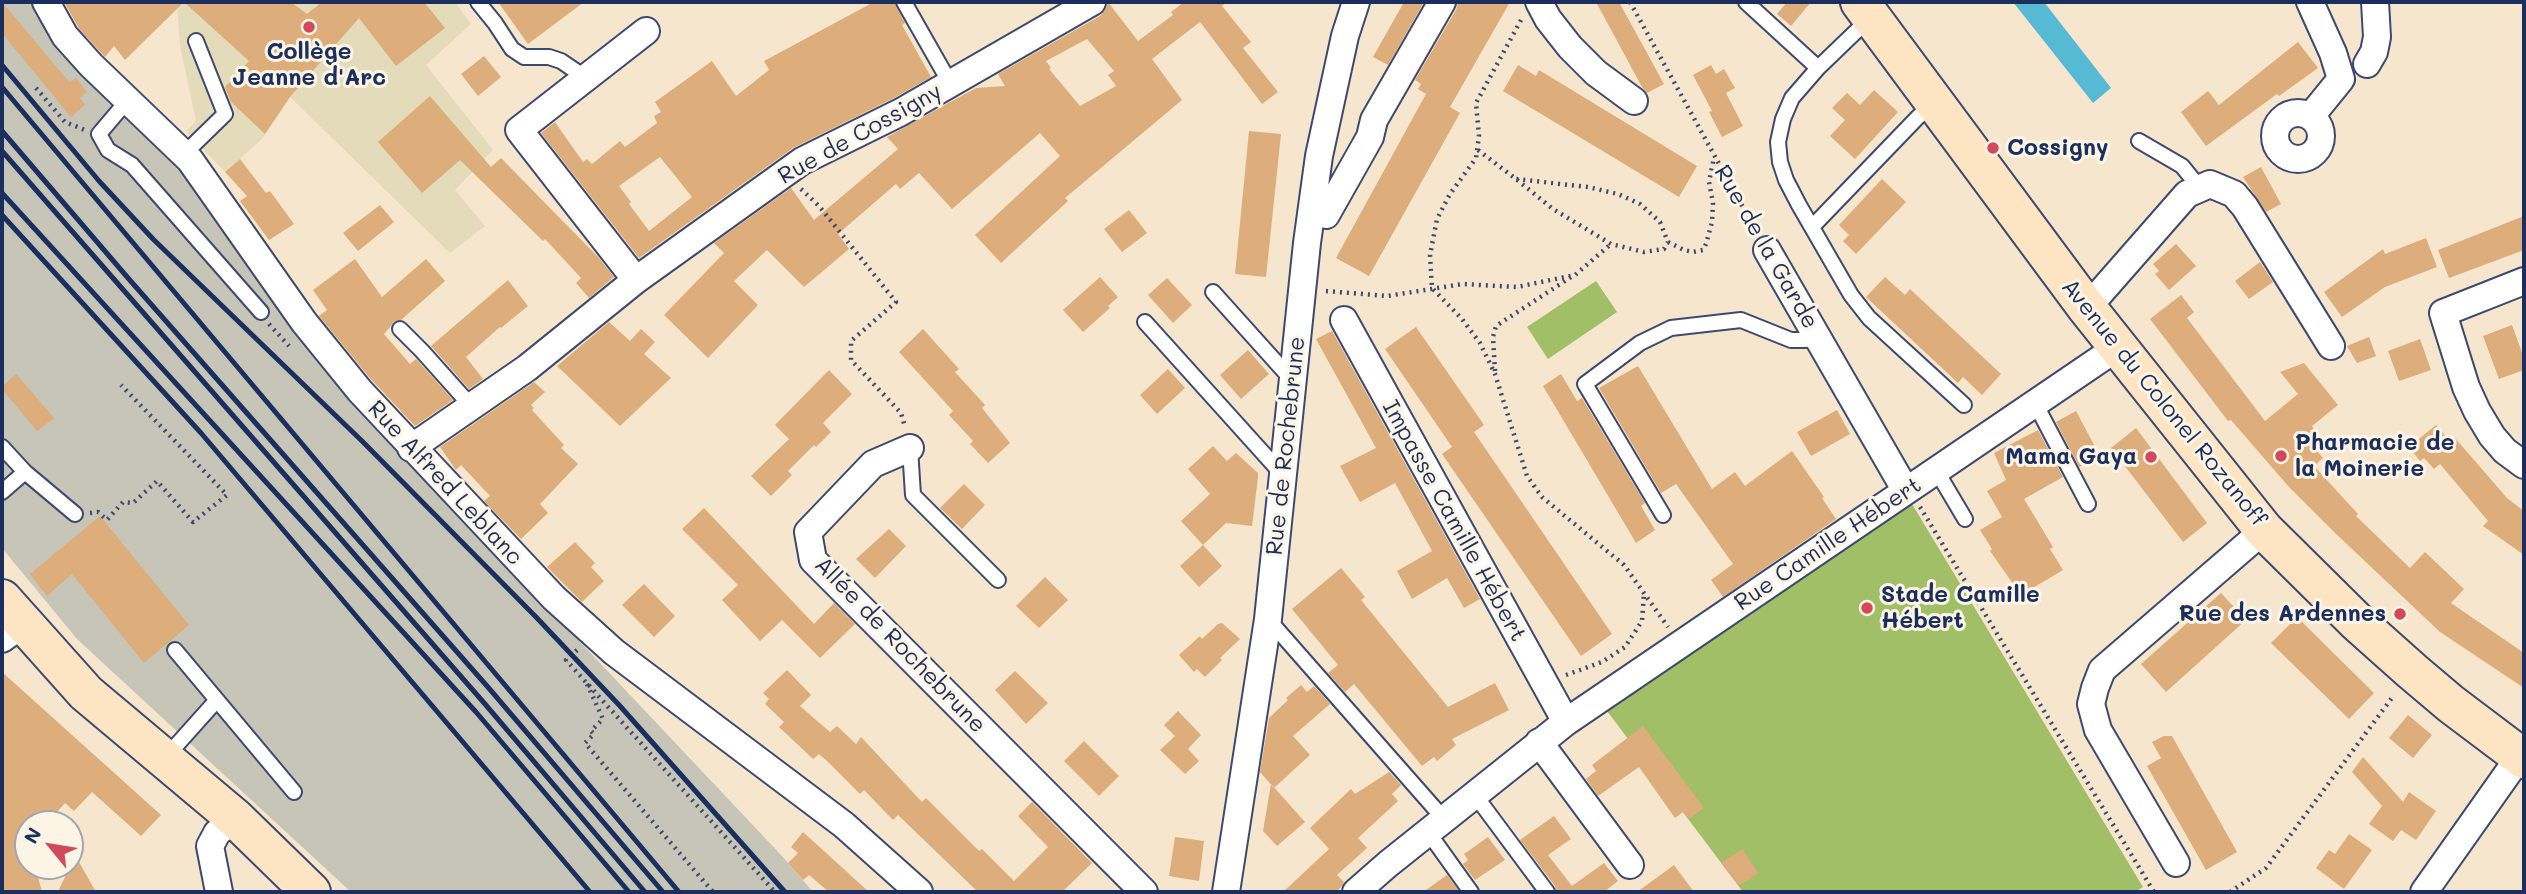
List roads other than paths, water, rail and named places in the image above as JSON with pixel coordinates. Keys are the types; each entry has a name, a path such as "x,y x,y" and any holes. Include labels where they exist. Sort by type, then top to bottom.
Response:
{"street":[{"name":"Rue Alfred Leblanc","path":"47,2 65,36 90,65 184,154 304,322 360,391 554,598 614,652 844,825 919,892"},
{"name":"Rue de Cossigny","path":"411,448 527,368 636,280 802,161 901,112 1092,2"},
{"name":"Rue de Rochebrune","path":"1226,892 1268,618 1307,243 1319,156 1345,36 1356,2"},
{"path":"1326,215 1370,137 1374,120 1442,2"},
{"path":"1539,2 1548,19 1570,47 1597,73 1634,101"},
{"path":"2310,2 2333,53 2341,79 2311,116"},
{"path":"2367,64 2378,37 2375,2"},
{"name":"Avenue du Colonel Rozanoff","path":"1866,9 2087,308 2264,530 2357,622 2412,671 2522,758"},
{"path":"636,280 519,130 646,31"},
{"path":"2087,308 2187,194 2210,184 2234,194 2245,207 2331,346"},
{"name":"Rue de la Garde","path":"1767,250 1907,490"},
{"path":"2524,281 2442,313 2466,387 2477,411 2505,451 2524,465"},
{"name":"Impasse Camille Hébert","path":"1344,320 1566,722"},
{"name":"Rue Camille Hébert","path":"1356,892 1566,722 2118,347"},
{"name":"Allée de Rochebrune","path":"910,448 873,464 808,532 813,560 1144,892"},
{"path":"2176,863 2098,730 2091,704 2095,688 2102,670 2264,530"},
{"path":"9,620 86,692 235,818 311,892"},
{"path":"1539,742 1630,865"},
{"path":"2424,892 2522,758"},
{"path":"219,892 210,846 217,833 235,818"}],"lane":[{"path":"478,2 512,49 524,57 549,57 561,61 586,78"},
{"path":"904,2 950,83"},
{"path":"1745,2 1818,68"},
{"path":"1866,9 1793,98 1783,119 1778,142 1780,162 1786,180 1833,268 1869,318 1964,405"},
{"path":"184,154 225,114 196,41"},
{"path":"127,101 99,134 108,150 132,165 261,312"},
{"path":"1812,227 1918,117 1935,103"},
{"path":"2139,141 2182,166 2199,187"},
{"path":"1213,292 1294,382"},
{"path":"1662,515 1585,384 1640,343 1671,328 1741,320 1791,340 1806,340 1815,335"},
{"path":"1145,322 1283,475"},
{"path":"400,330 472,407"},
{"path":"2035,403 2088,504"},
{"path":"2,447 25,472 75,514"},
{"path":"910,448 913,495 998,580"},
{"path":"1936,470 1965,519"},
{"path":"2,492 25,472"},
{"path":"1268,618 1436,825 1471,892"},
{"path":"175,650 293,792"},
{"path":"164,759 216,701"},
{"path":"1475,795 1547,892"}],"water":[{"path":"2013,2 2044,2 2111,88 2093,103"}],"railway":[{"path":"2,65 99,181 153,239 363,442 536,617 620,706 785,892"},
{"path":"2,87 679,892"},
{"path":"2,131 487,686 663,892"},
{"path":"2,151 485,704 645,892"},
{"path":"2,193 476,712 629,892"},
{"path":"2,215 201,433 590,892"}],"place":[{"name":"Collège Jeanne d'Arc","path":"309,27"},
{"name":"Cossigny","path":"1993,148"},
{"name":"Pharmacie de la Moinerie","path":"2281,456"},
{"name":"Mama Gaya","path":"2151,457"},
{"name":"Stade Camille Hébert","path":"1867,608"},
{"name":"Rue des Ardennes","path":"2400,614"}]}
